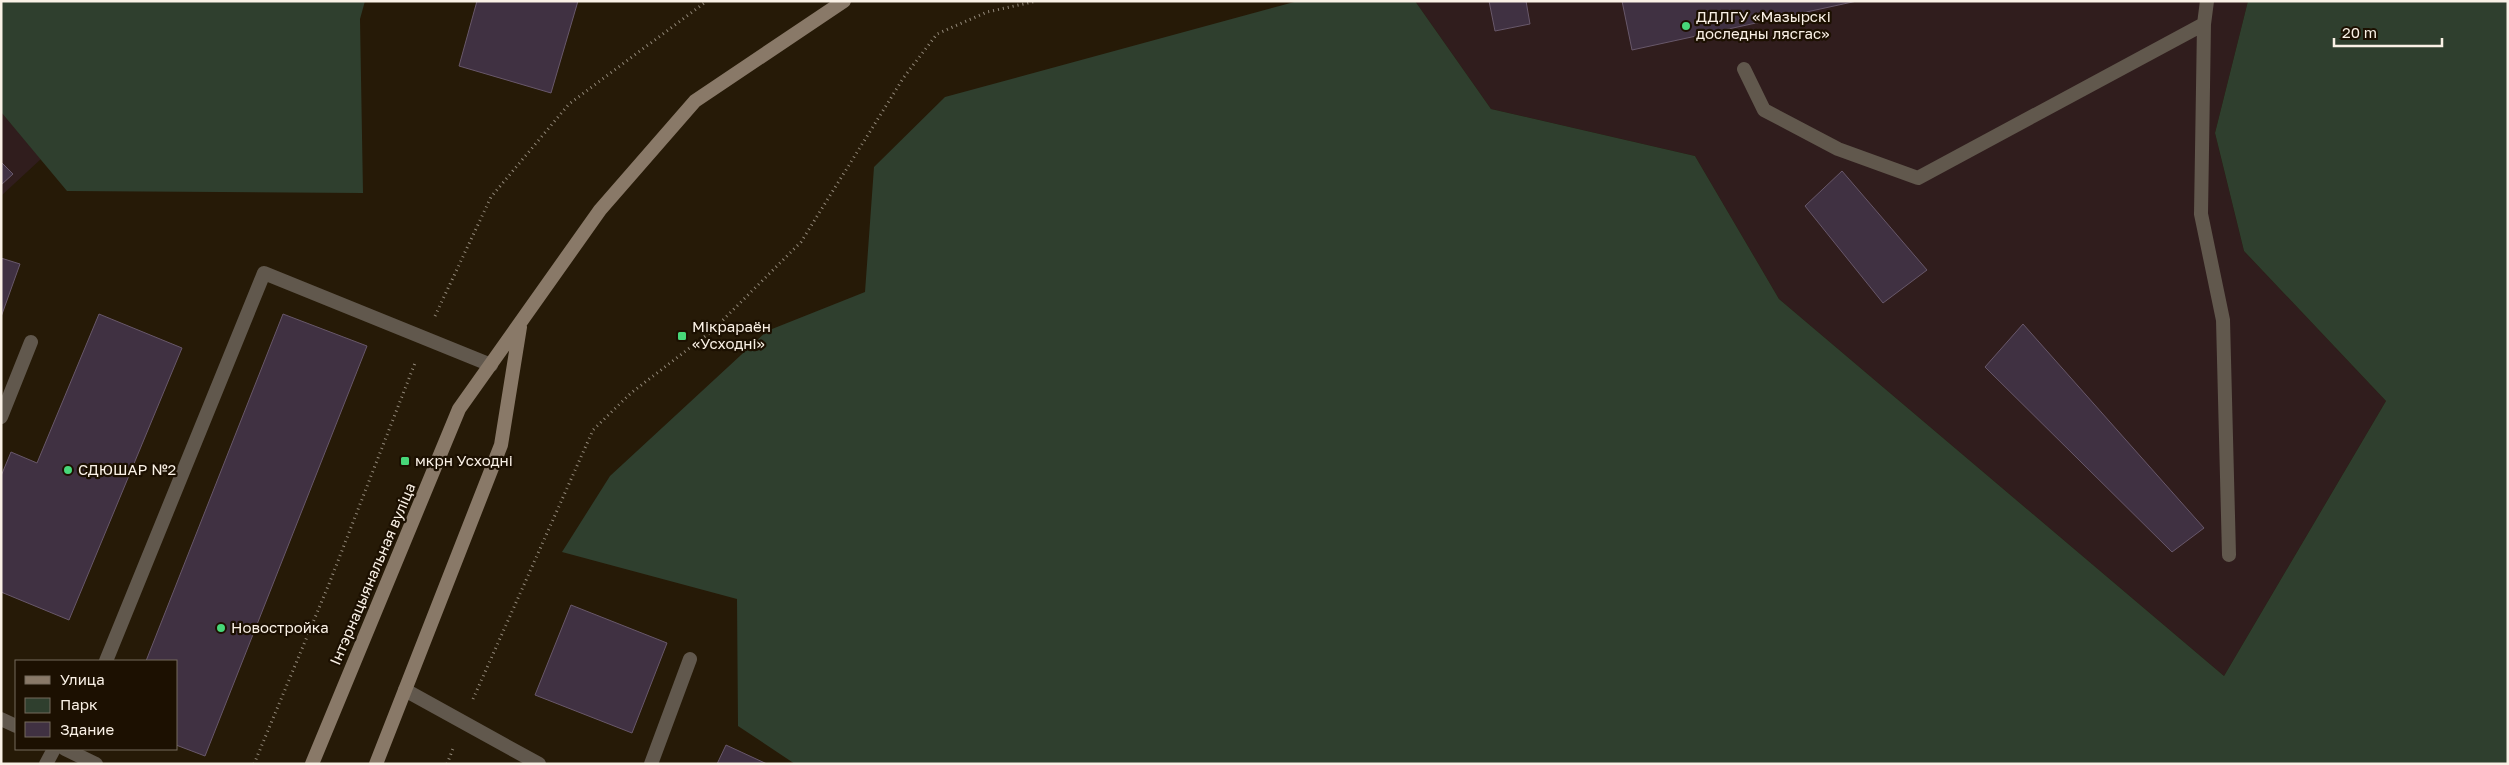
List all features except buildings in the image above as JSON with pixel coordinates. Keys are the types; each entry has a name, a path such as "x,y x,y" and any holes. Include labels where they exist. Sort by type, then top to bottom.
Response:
{"main road":[{"name":"Інтэрнацыянальная вуліца","path":"312,764 459,409 600,210 695,101 844,1"},
{"name":"Інтэрнацыянальная вуліца","path":"376,764 501,445 520,325"}],"lane":[{"path":"2207,1 2204,24 2201,214 2223,320 2229,555"},
{"path":"1744,69 1764,110 1838,149 1918,178 2204,24"},
{"path":"106,660 264,273 491,365"},
{"path":"1,417 30,342"},
{"path":"651,764 690,659"},
{"path":"405,690 463,724 539,764"},
{"path":"1,719 15,726"},
{"path":"46,764 53,750"},
{"path":"68,750 96,764"}],"path":[{"path":"447,764 592,430 631,394 713,330 801,242 904,77 938,34 987,12 1036,1"}],"shaded area":[{"path":"1415,1 2248,1 2215,133 2244,251 2386,401 2224,676 1779,299 1695,156 1491,109"},
{"path":"1,112 41,159 1,196"}],"green space":[{"path":"1,1 365,1 360,19 363,193 67,191 1,112"},
{"path":"1298,1 1415,1 1491,109 1695,156 1779,299 2224,676 2386,401 2244,251 2215,133 2248,1 2508,1 2508,764 795,764 738,726 737,599 562,552 610,476 767,331 865,292 874,167 945,97"}],"place":[{"name":"ДДЛГУ «Мазырскі доследны лясгас»","path":"1686,26"},
{"name":"Мікрараён «Усходні»","path":"682,336"},
{"name":"мкрн Усходні","path":"405,461"},
{"name":"СДЮШАР №2","path":"68,470"},
{"name":"Новостройка","path":"221,628"}]}
